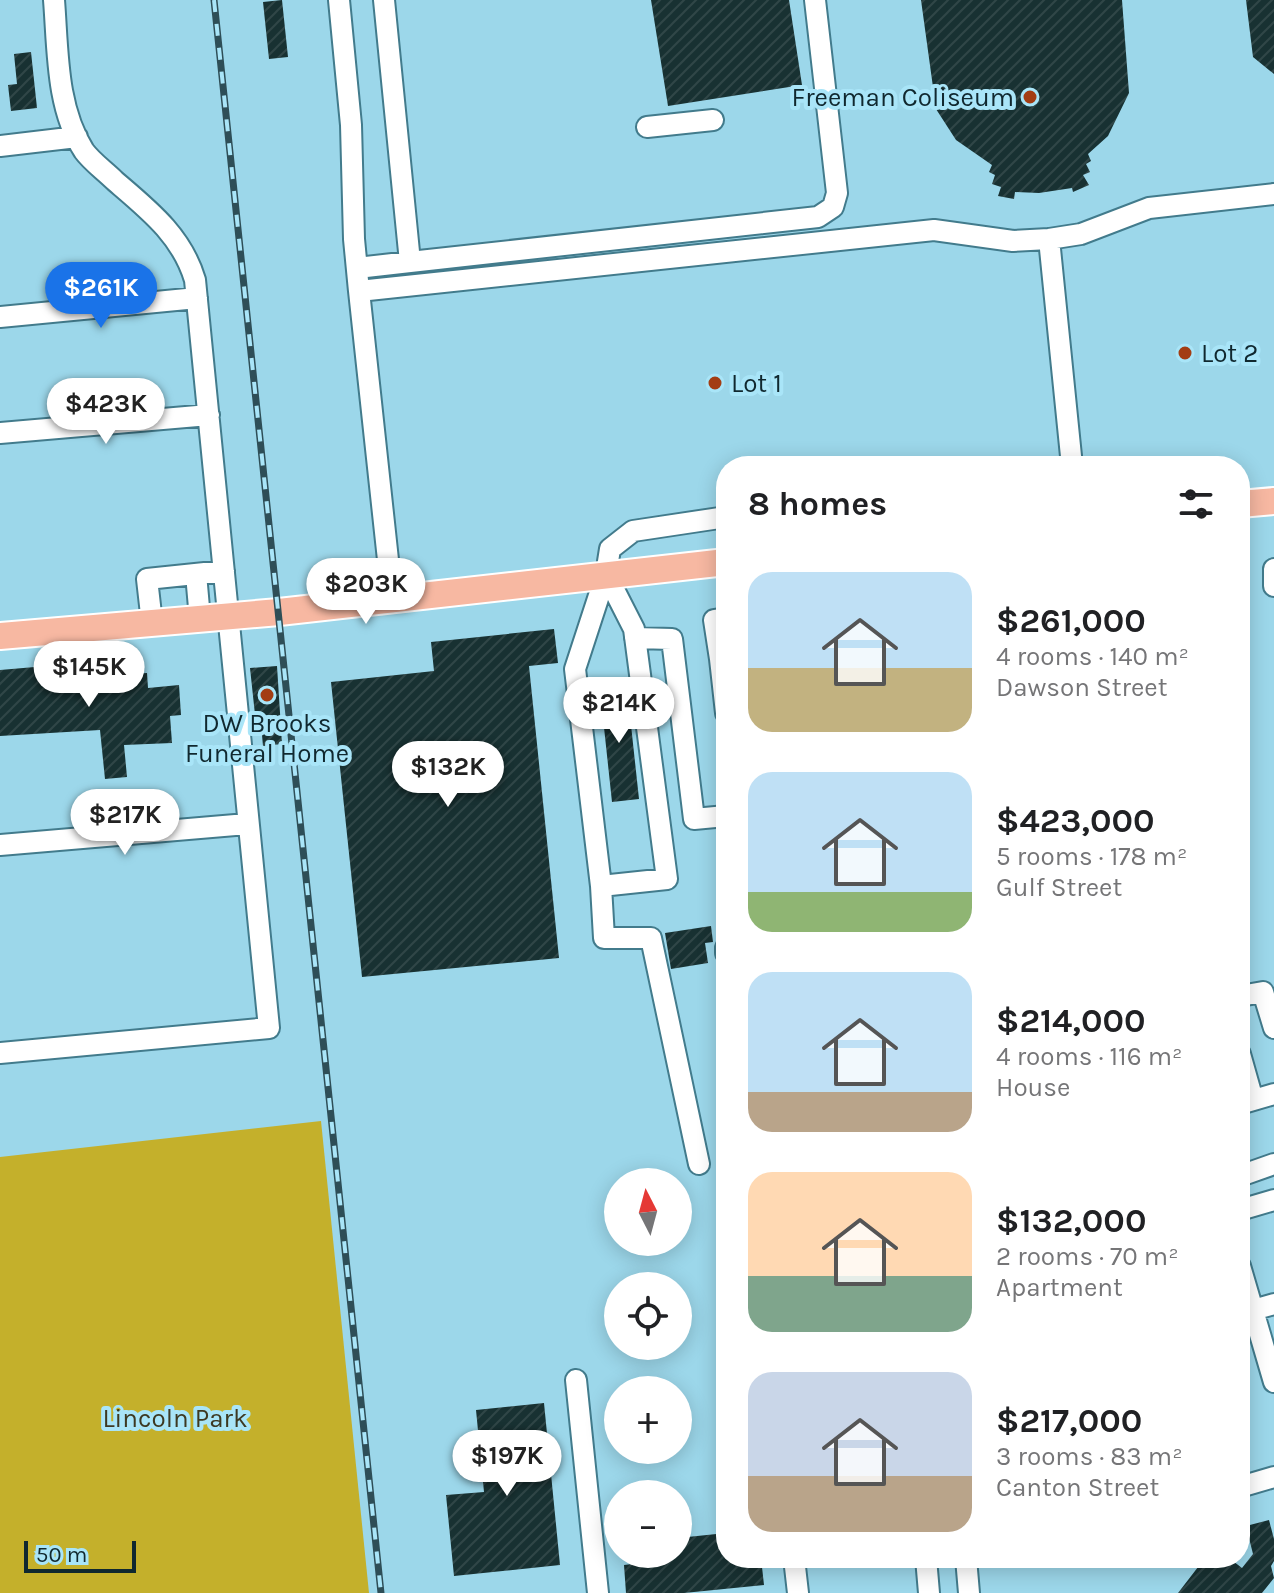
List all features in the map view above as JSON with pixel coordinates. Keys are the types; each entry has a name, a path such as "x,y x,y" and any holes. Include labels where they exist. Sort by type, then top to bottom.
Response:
{"main road":[{"path":"1250,504 1274,501"},
{"path":"0,636 200,619 716,563"}],"street":[{"path":"0,1053 269,1028 197,298 189,259 180,243 85,153 67,114 54,0"},
{"path":"339,0 351,125 359,291 392,597"},
{"path":"384,0 410,262"},
{"path":"357,268 818,217 833,207 837,193 815,0"},
{"path":"647,127 713,120"},
{"path":"0,146 77,137"},
{"path":"359,291 934,230 1013,241 1049,239 1081,234 1149,208 1274,194"},
{"path":"1049,239 1071,456"},
{"path":"535,249 539,272"},
{"path":"0,317 197,298"},
{"path":"0,433 209,415"},
{"path":"699,1164 651,938 604,938 601,886 575,669 606,574 610,549 633,531 716,519"},
{"path":"1274,569 1274,586"},
{"path":"152,623 147,579 224,571"},
{"path":"196,574 200,619"},
{"path":"601,886 667,879 635,638 606,574"},
{"path":"635,638 672,639 694,819 716,817"},
{"path":"0,845 247,824"},
{"path":"1250,994 1263,992 1274,1028"},
{"path":"1250,1101 1274,1094"},
{"path":"1250,1172 1274,1164"},
{"path":"1250,1207 1274,1200"},
{"path":"1250,1305 1274,1304"},
{"path":"1250,1311 1274,1382"},
{"path":"576,1380 598,1593"},
{"path":"1250,1484 1274,1477"},
{"path":"795,1568 798,1593"},
{"path":"927,1568 929,1593"},
{"path":"967,1568 969,1593"}],"green space":[{"name":"Lincoln Park","path":"321,1121 369,1593 0,1593 0,1157"}],"building":[{"path":"282,0 288,57 269,59 263,2"},
{"path":"651,0 789,0 802,85 668,106"},
{"name":"Freeman Coliseum","path":"921,0 1122,0 1129,93 1108,136 1088,154 1091,161 1086,164 1090,172 1083,175 1089,185 1073,192 1072,188 1039,193 1015,192 1014,199 998,196 1001,187 992,184 995,175 989,172 992,165 956,140 936,109"},
{"path":"1246,0 1274,0 1274,74 1253,57"},
{"path":"31,52 37,108 11,111 8,85 17,84 14,54"},
{"path":"554,629 558,663 529,666 559,958 362,977 331,682 434,671 431,642"},
{"path":"58,665 59,678 147,673 148,688 179,685 181,715 170,716 172,743 124,745 127,777 105,779 100,730 0,736 0,670"},
{"name":"DW Brooks Funeral Home","path":"277,666 282,744 263,746 261,724 256,724 250,668"},
{"path":"627,688 639,799 612,802 600,690"},
{"path":"711,926 713,942 705,943 708,963 671,969 665,933"},
{"path":"544,1403 560,1565 454,1576 446,1495 484,1492 476,1410"},
{"path":"1269,1520 1274,1539 1274,1561 1271,1566 1274,1578 1262,1593 1178,1593 1197,1568 1250,1568 1253,1554 1250,1525"},
{"path":"716,1534 716,1568 762,1568 764,1585 684,1593 626,1593 624,1568 692,1568 692,1537"}],"railway":[{"path":"214,0 381,1593"}],"place":[{"name":"Freeman Coliseum","path":"1030,97"},
{"name":"Lot 2","path":"1185,353"},
{"name":"Lot 1","path":"715,383"},
{"name":"DW Brooks Funeral Home","path":"267,695"}]}
